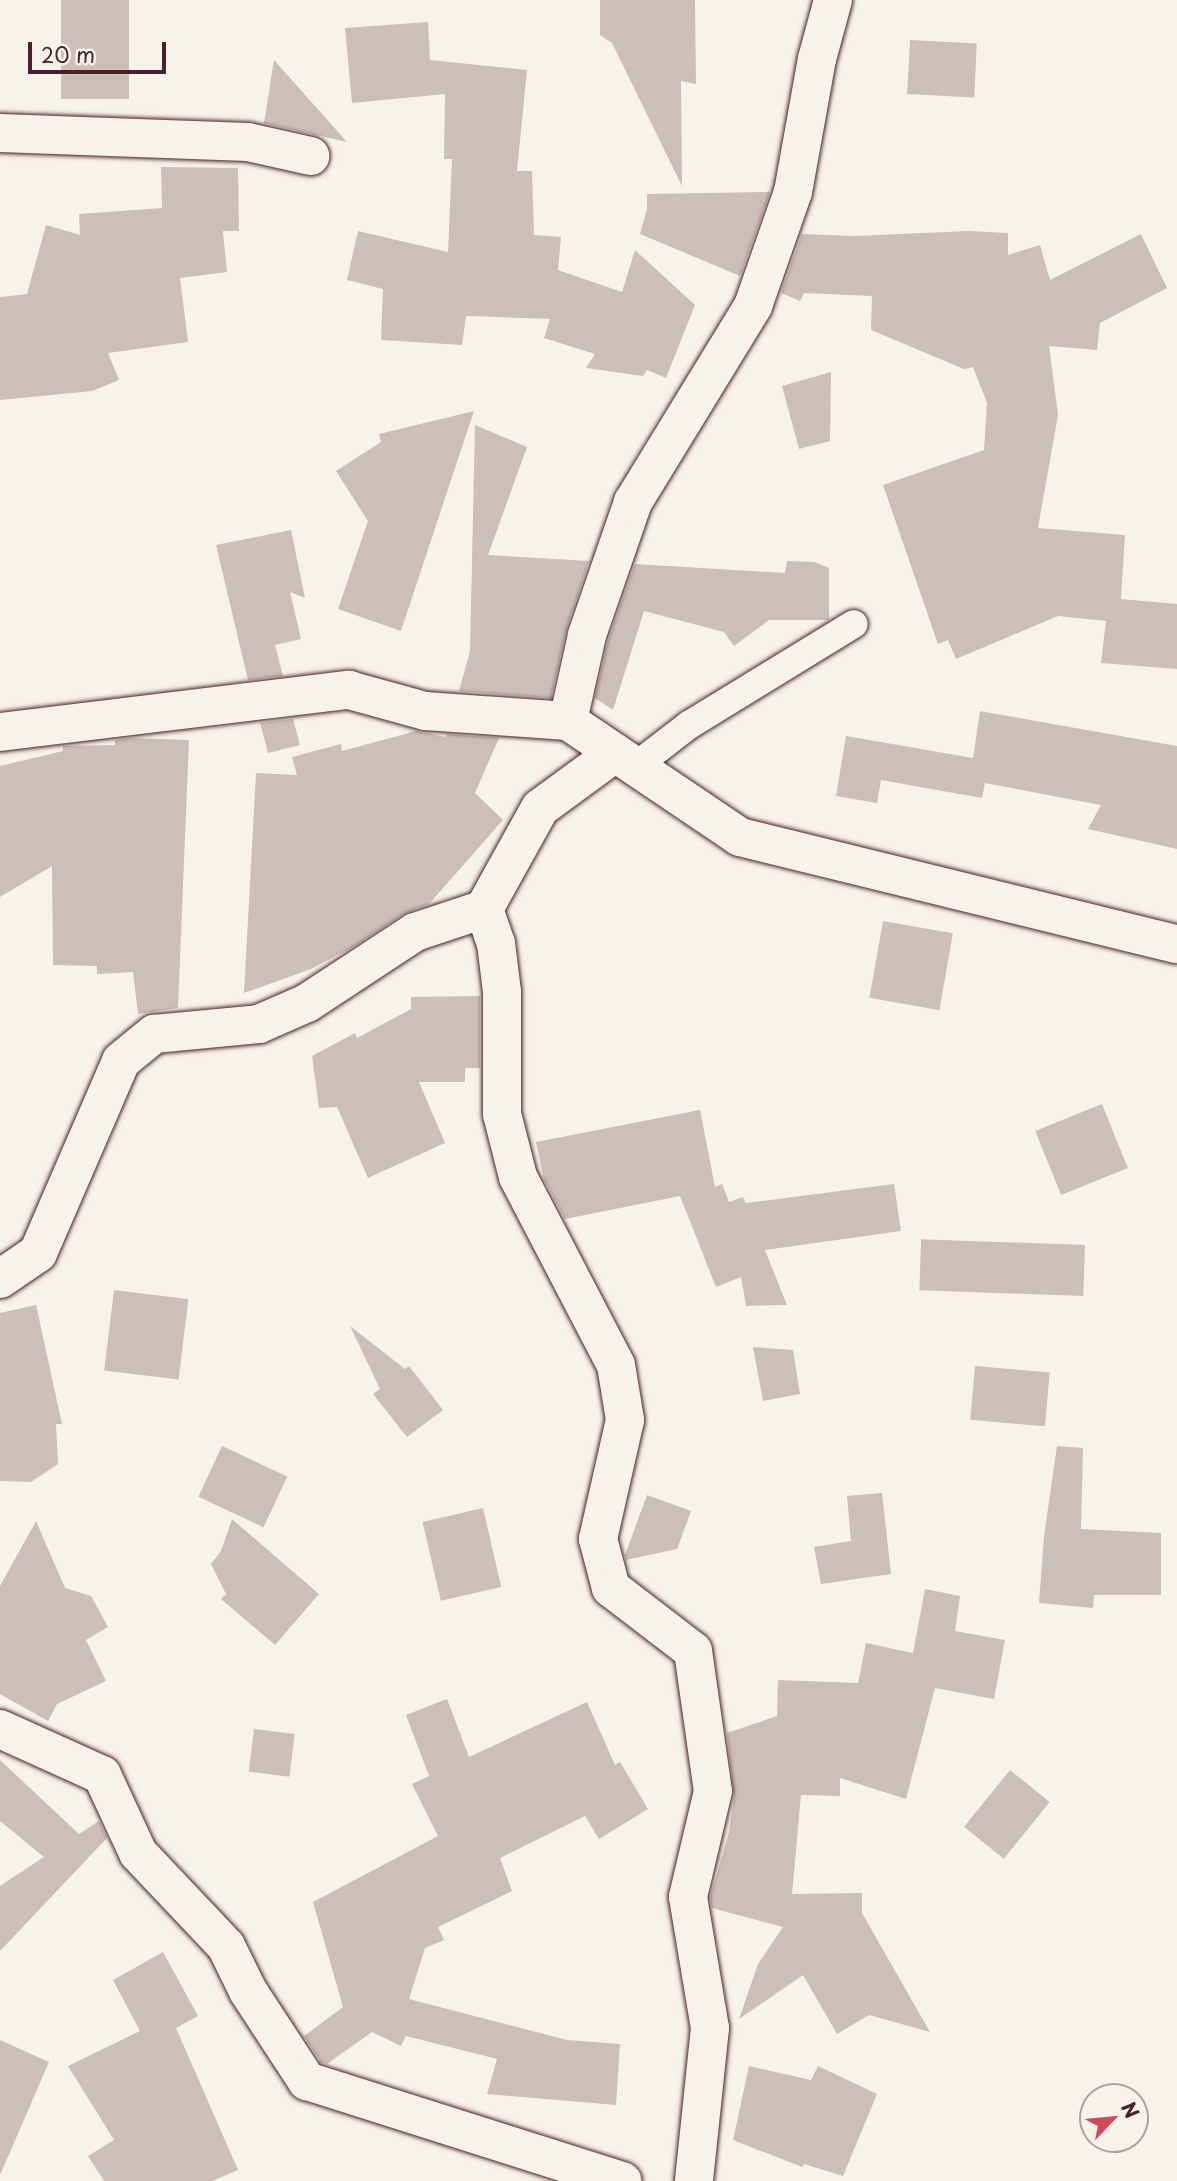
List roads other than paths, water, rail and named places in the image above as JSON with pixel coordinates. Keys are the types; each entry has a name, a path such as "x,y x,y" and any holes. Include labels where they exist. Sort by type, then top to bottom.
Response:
{"street":[{"path":"568,721 587,635 634,502 753,306 793,192 817,59 832,0"},
{"path":"0,133 248,142 310,156"},
{"path":"0,732 349,690 425,711 568,721 740,837 1177,944"},
{"path":"0,1279 38,1253 121,1061 154,1034 259,1024 307,1003 415,932 484,909 540,808 626,759"},
{"path":"484,909 498,956 502,992 502,1114 518,1177 617,1366 625,1420 598,1539 611,1588 693,1651 713,1791 688,1897 710,2028 694,2181"},
{"path":"0,1729 102,1775 138,1853 226,1946 248,1991 307,2081 623,2181"}],"lane":[{"path":"626,759 690,725 853,624"}]}
